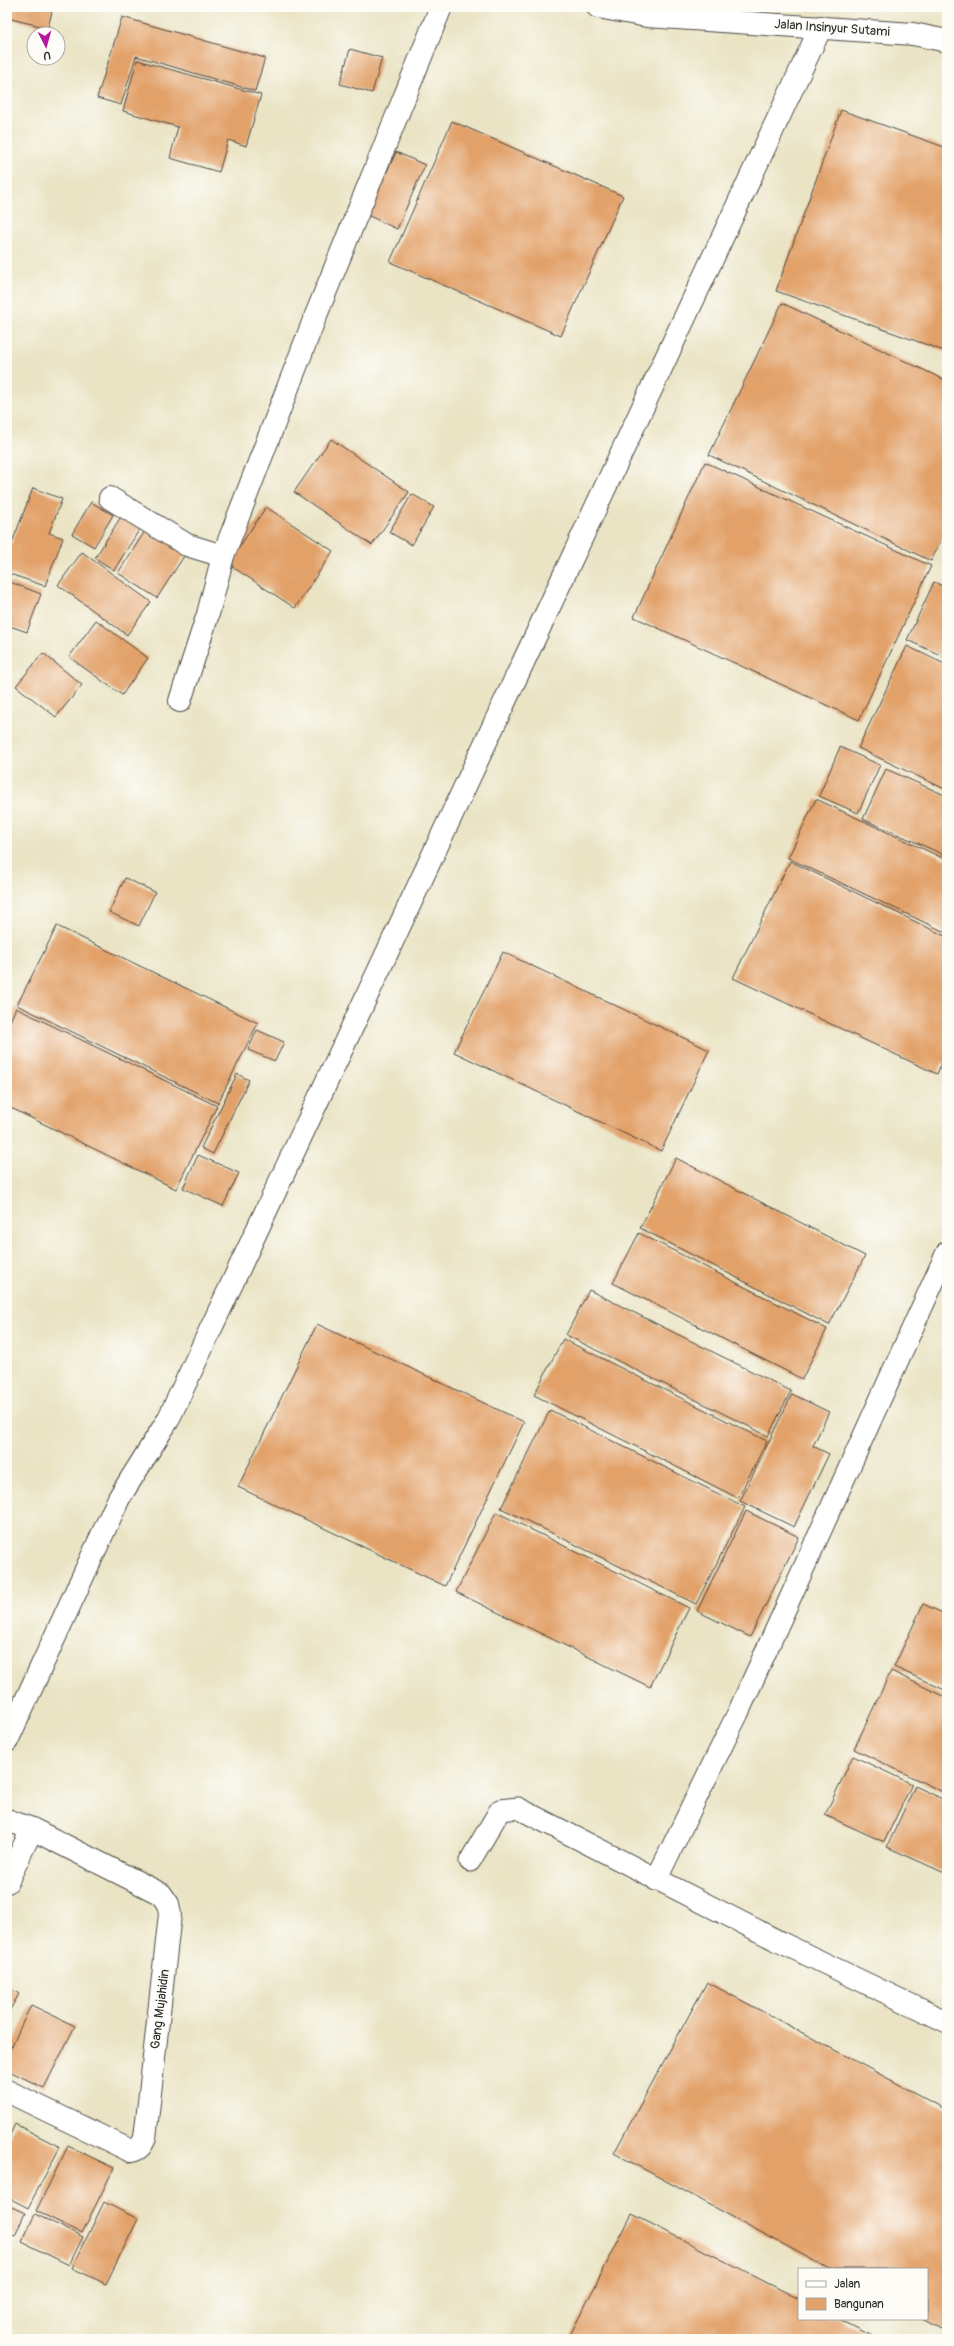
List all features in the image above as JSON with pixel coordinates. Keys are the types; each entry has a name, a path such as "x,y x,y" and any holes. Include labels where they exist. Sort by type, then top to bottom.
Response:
{"street":[{"path":"180,701 208,614 223,556 314,320 441,7"},
{"name":"Jalan Insinyur Sutami","path":"598,7 647,16 913,34 947,41"},
{"path":"7,1742 119,1498 168,1420 821,27"},
{"path":"110,498 187,545 223,556"},
{"name":"Gang Mujahidin","path":"7,1820 32,1829 161,1894 168,1904 170,1926 145,2138 142,2145 136,2150 131,2151 9,2096"},
{"path":"7,1882 32,1829"}],"lane":[{"path":"656,1880 738,1713 947,1252"},
{"path":"470,1861 500,1810 518,1808 656,1880 780,1942 947,2022"}],"building":[{"path":"7,7 53,7 48,26 40,26 7,18"},
{"path":"122,17 265,58 255,91 136,56 121,105 97,98"},
{"path":"350,49 382,58 372,93 340,84"},
{"path":"137,60 261,95 246,146 228,140 219,172 170,158 178,127 123,111"},
{"path":"841,110 947,148 947,352 776,291"},
{"path":"452,121 623,196 561,336 390,262"},
{"path":"396,152 425,165 397,229 367,215"},
{"path":"782,303 947,381 947,527 931,561 709,455"},
{"path":"331,439 409,492 372,545 294,492"},
{"path":"705,462 931,566 859,720 634,617"},
{"path":"33,488 62,499 49,533 63,538 45,586 7,573 7,556"},
{"path":"412,494 434,507 412,545 389,532"},
{"path":"91,502 113,515 94,547 72,534"},
{"path":"266,507 333,551 295,608 228,564"},
{"path":"122,515 141,527 114,570 95,558"},
{"path":"147,528 186,553 157,598 118,573"},
{"path":"82,552 151,602 127,635 58,585"},
{"path":"10,582 41,594 27,632 7,625 7,589"},
{"path":"934,582 947,588 947,658 907,640"},
{"path":"96,620 148,658 122,695 69,657"},
{"path":"907,646 947,665 947,790 858,748"},
{"path":"43,653 82,685 56,717 16,686"},
{"path":"840,747 880,765 858,813 819,796"},
{"path":"886,769 947,796 947,856 863,819"},
{"path":"816,799 947,860 947,933 788,858"},
{"path":"790,861 947,937 947,1065 942,1062 937,1074 733,978"},
{"path":"125,878 155,892 139,926 109,912"},
{"path":"57,926 258,1023 218,1103 17,1005"},
{"path":"503,952 709,1050 661,1151 454,1052"},
{"path":"16,1008 217,1106 176,1189 7,1106 7,1027"},
{"path":"257,1030 284,1042 275,1061 248,1050"},
{"path":"237,1074 249,1080 213,1154 201,1148"},
{"path":"198,1155 239,1173 223,1206 183,1188"},
{"path":"676,1158 865,1256 829,1325 640,1228"},
{"path":"639,1233 827,1329 802,1379 613,1283"},
{"path":"589,1290 791,1391 768,1436 566,1335"},
{"path":"317,1324 524,1422 445,1586 238,1487"},
{"path":"563,1339 767,1441 738,1498 534,1395"},
{"path":"792,1394 829,1412 813,1446 829,1454 794,1527 740,1501"},
{"path":"550,1410 745,1507 696,1604 501,1508"},
{"path":"746,1511 799,1537 750,1637 697,1611"},
{"path":"496,1512 689,1608 650,1687 456,1592"},
{"path":"923,1604 947,1615 947,1691 894,1667"},
{"path":"891,1671 947,1698 947,1794 854,1749"},
{"path":"853,1756 912,1784 884,1842 825,1815"},
{"path":"915,1786 947,1801 947,1874 887,1847"},
{"path":"707,1982 947,2110 947,2332 924,2320 928,2320 928,2268 827,2268 614,2153"},
{"path":"7,1987 19,1994 7,2015"},
{"path":"31,2005 75,2026 44,2088 7,2070 7,2056"},
{"path":"15,2124 60,2147 28,2208 7,2197 7,2141"},
{"path":"68,2146 114,2168 82,2233 36,2211"},
{"path":"104,2202 138,2219 106,2284 72,2268"},
{"path":"7,2205 25,2213 15,2236 7,2232"},
{"path":"35,2214 83,2237 69,2265 22,2242"},
{"path":"632,2214 798,2298 798,2320 841,2320 878,2339 568,2339"}]}
